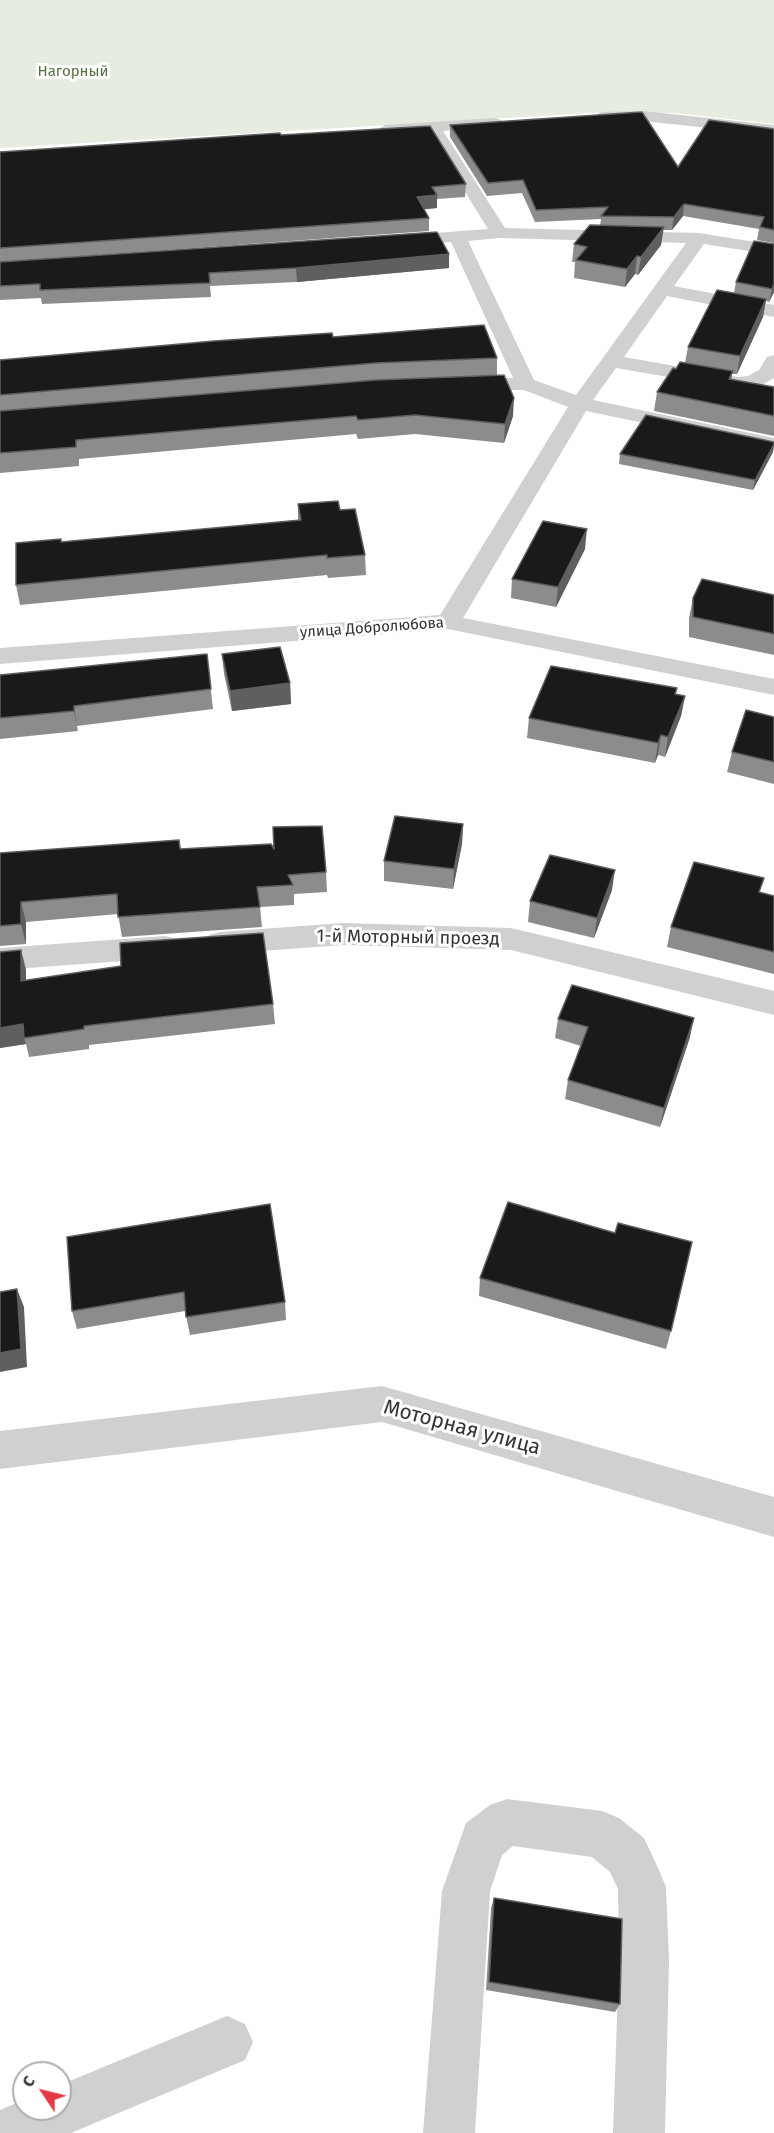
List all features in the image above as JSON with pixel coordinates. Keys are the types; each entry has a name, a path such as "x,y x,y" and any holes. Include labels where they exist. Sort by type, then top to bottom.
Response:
{"street":[{"path":"582,118 643,116 774,130"},
{"path":"375,131 512,122"},
{"path":"433,127 499,233"},
{"path":"375,242 499,233 699,238 774,250"},
{"path":"457,236 526,384"},
{"path":"448,622 580,404 699,238"},
{"path":"662,289 774,311"},
{"path":"611,361 738,383 753,382 767,374 774,361"},
{"path":"448,386 526,384 580,404 774,444"},
{"name":"улица Добролюбова","path":"0,656 448,622 774,687"},
{"name":"1-й Моторный проезд","path":"0,959 343,934 511,939 774,1003"},
{"name":"Моторная улица","path":"0,1450 382,1404 774,1517"},
{"path":"449,2133 466,1891 483,1840 507,1822 602,1835 627,1856 642,1887 644,1960 639,2133"},
{"path":"8,2133 227,2042"}],"green space":[{"name":"Нагорный","path":"0,0 774,0 774,124 675,113 609,112 0,148"}],"building":[{"path":"642,112 678,167 709,120 774,129 774,230 760,227 764,217 684,204 674,217 601,216 608,207 536,210 523,180 488,183 450,125"},
{"path":"430,126 466,184 432,187 437,195 417,197 429,218 0,248 0,152 280,133 281,135"},
{"path":"590,225 664,227 641,257 637,256 627,269 576,260 587,247 574,244"},
{"path":"437,232 449,254 296,268 209,273 210,283 40,290 40,284 0,286 0,262"},
{"path":"754,241 774,244 772,289 736,282"},
{"path":"717,290 766,299 740,356 688,347"},
{"path":"484,325 497,358 376,363 0,395 0,360 214,341 332,333 333,337"},
{"path":"680,362 733,371 729,379 774,387 774,416 657,392 673,368 676,369"},
{"path":"504,375 514,398 505,424 415,415 358,420 356,416 76,440 76,447 0,453 0,411 376,380"},
{"path":"646,415 774,442 774,444 755,480 620,454"},
{"path":"338,501 340,510 355,509 365,555 327,558 327,555 16,585 16,543 61,539 61,542 301,520 298,504"},
{"path":"543,521 587,529 558,587 512,579"},
{"path":"702,579 774,595 774,634 693,617 693,598"},
{"path":"280,647 290,683 230,691 222,654"},
{"path":"207,654 211,689 74,706 74,711 0,718 0,675"},
{"path":"551,666 677,688 675,694 685,696 668,737 661,735 658,743 529,718"},
{"path":"746,710 774,717 774,762 732,752"},
{"path":"395,816 463,824 454,869 384,861"},
{"path":"322,826 326,872 288,875 293,885 257,887 260,907 118,917 117,894 21,902 21,924 0,926 0,853 179,840 180,849 271,844 274,849 273,827"},
{"path":"550,855 615,870 597,918 530,901"},
{"path":"694,862 764,878 759,892 774,896 774,952 671,927"},
{"path":"263,933 273,1004 84,1026 84,1029 24,1038 23,1024 0,1028 0,952 21,950 21,981 121,966 120,943"},
{"path":"572,985 694,1018 664,1108 568,1080 588,1027 558,1019"},
{"path":"508,1202 615,1233 618,1223 692,1242 671,1331 480,1278"},
{"path":"270,1204 285,1302 186,1317 184,1292 72,1311 67,1237"},
{"path":"17,1289 21,1349 0,1353 0,1292"},
{"path":"494,1898 622,1919 620,2004 489,1982"}]}
